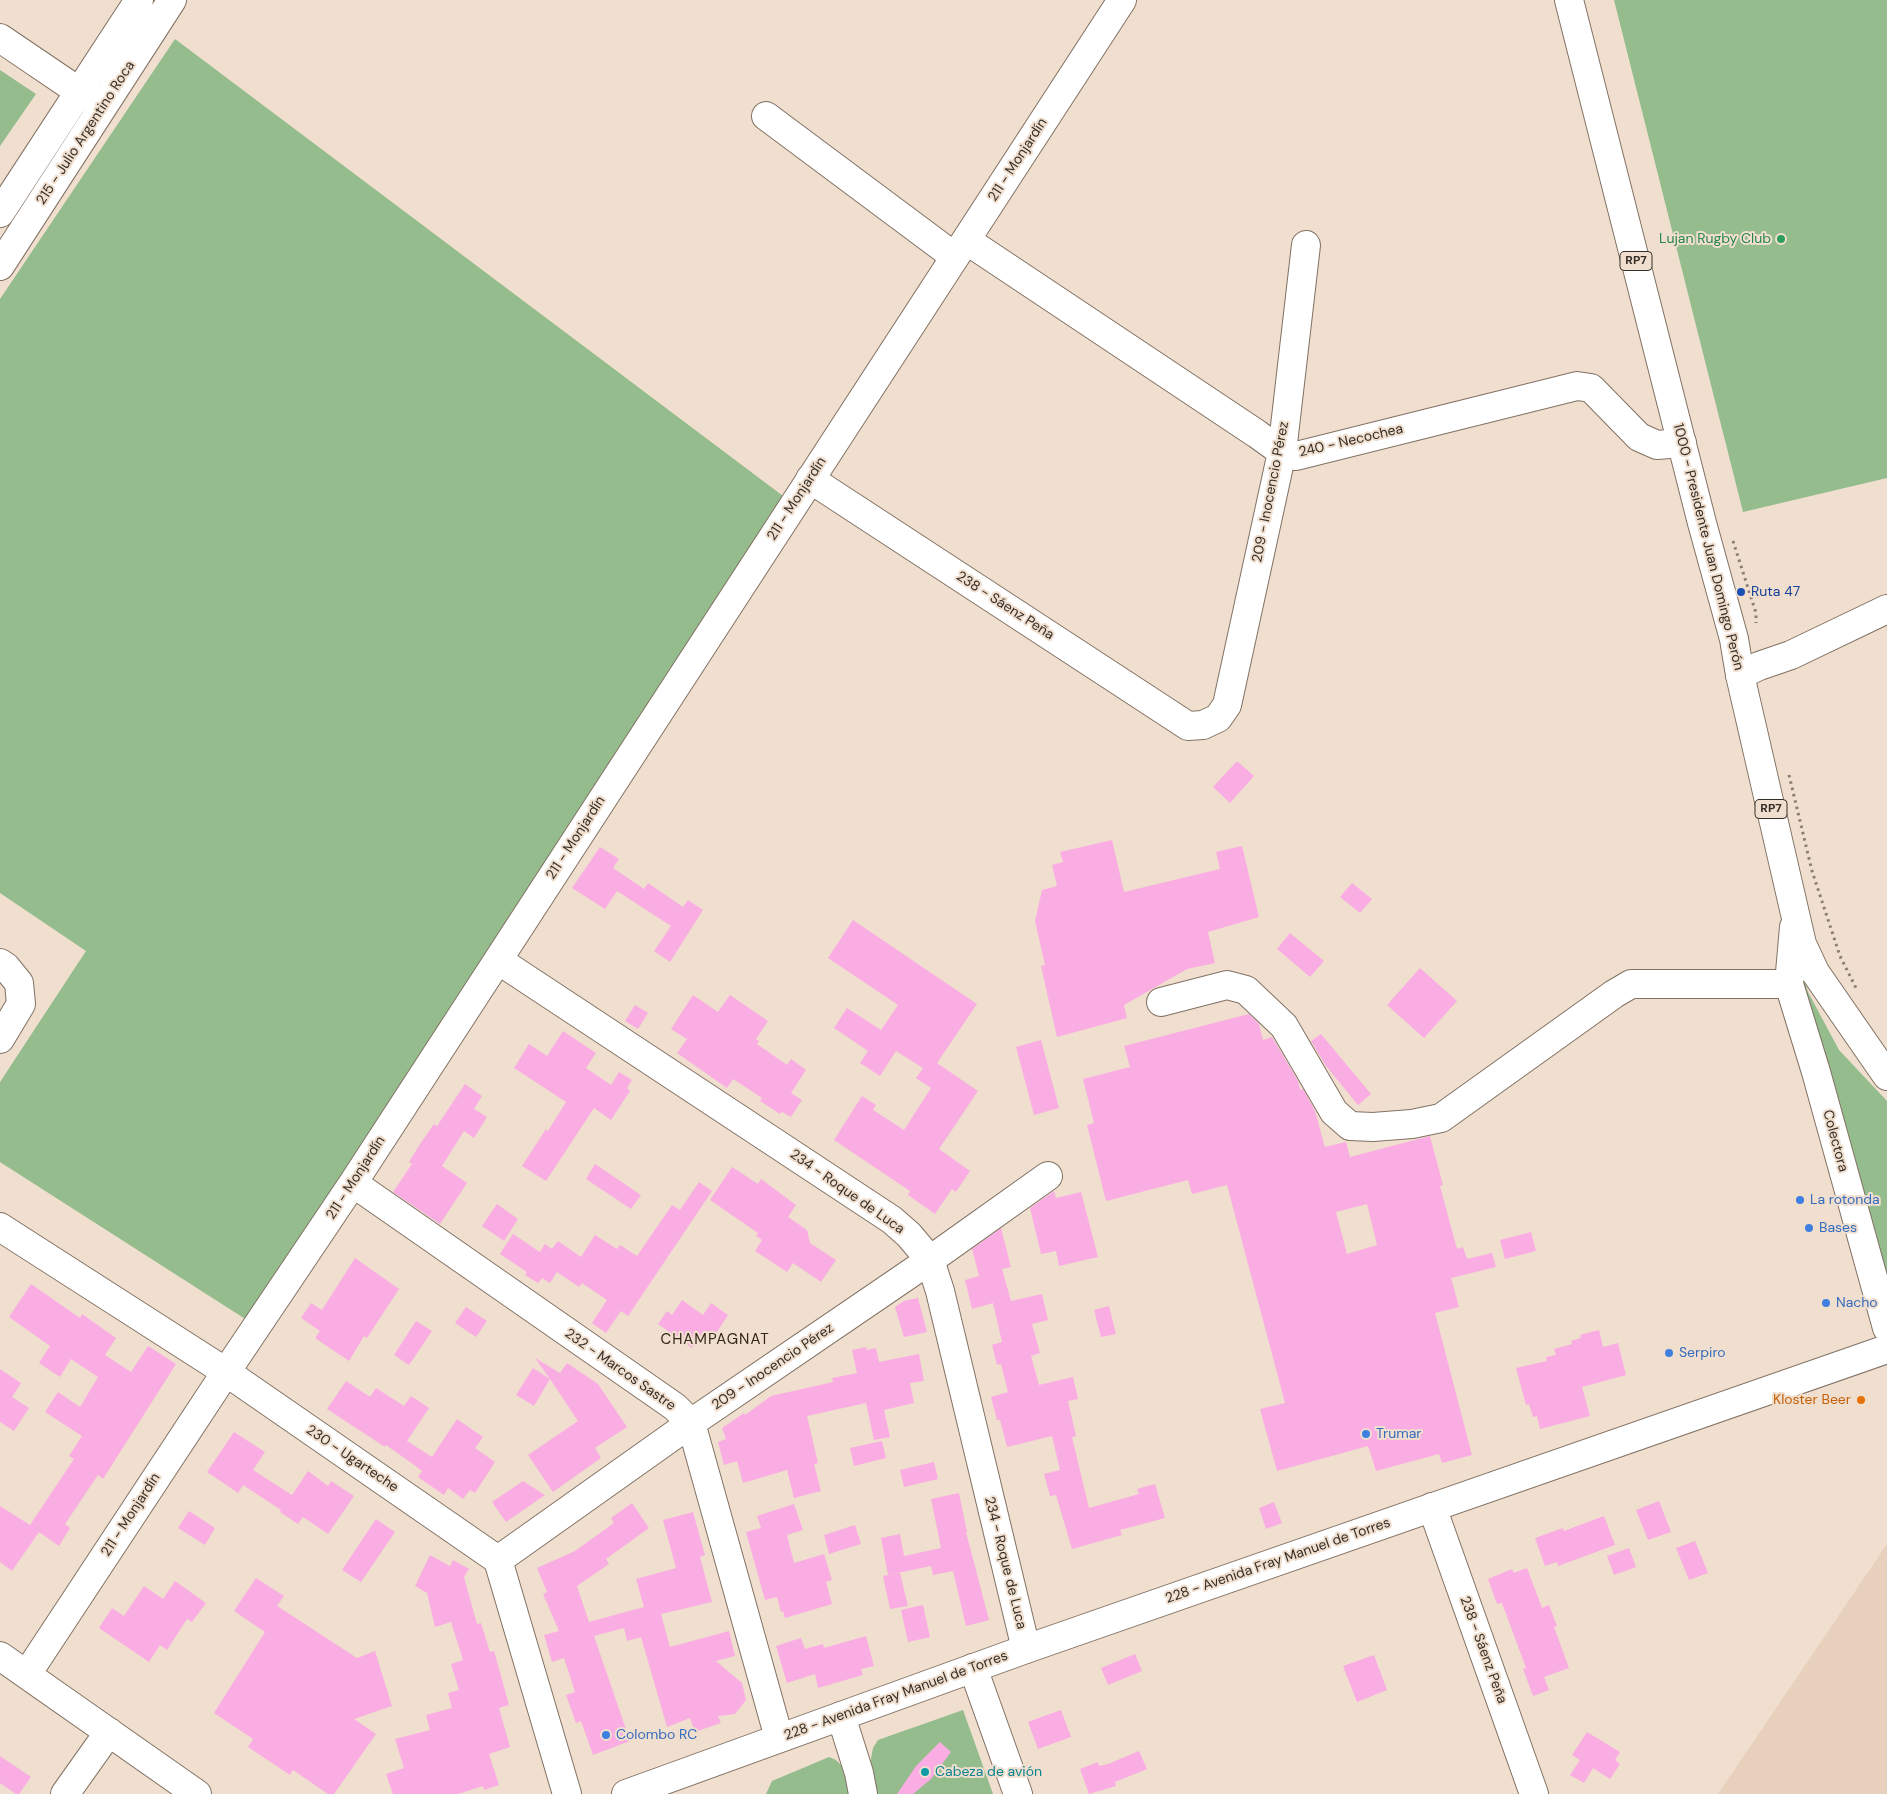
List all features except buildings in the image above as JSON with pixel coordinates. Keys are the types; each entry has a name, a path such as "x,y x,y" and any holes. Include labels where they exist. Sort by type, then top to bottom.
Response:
{"street":[{"name":"215 - Julio Argentino Roca","path":"0,213 139,0"},
{"name":"215 - Julio Argentino Roca","path":"0,266 172,0"},
{"name":"211 - Monjardín","path":"27,1674 353,1183 1122,0"},
{"name":"1000 - Presidente Juan Domingo Perón","path":"1569,0 1704,532 1734,639 1740,675 1802,944 1816,972 1887,1076"},
{"path":"0,38 80,91 102,108"},
{"name":"240 - Necochea","path":"766,116 960,248 1257,434 1282,452 1296,456 1577,386 1591,388 1639,437 1657,445 1682,442"},
{"name":"209 - Inocencio Pérez","path":"1203,725 1218,718 1227,704 1282,452 1306,245"},
{"name":"238 - Sáenz Peña","path":"810,478 1188,726 1203,725"},
{"path":"1740,675 1886,612"},
{"path":"1161,1002 1227,986 1246,990 1284,1026 1334,1112 1350,1126 1373,1127 1412,1124 1441,1118 1614,994 1631,984 1789,984 1795,911"},
{"name":"234 - Roque de Luca","path":"498,960 892,1220 909,1235 930,1260 940,1291 1026,1649"},
{"path":"0,963 6,967 19,983 21,1004 0,1039"},
{"name":"Colectora","path":"1789,984 1816,1072 1887,1328"},
{"name":"209 - Inocencio Pérez","path":"498,1560 691,1423 930,1260 1048,1176"},
{"name":"232 - Marcos Sastre","path":"353,1183 675,1407 691,1423"},
{"name":"230 - Ugarteche","path":"0,1228 226,1372 498,1560"},
{"name":"228 - Avenida Fray Manuel de Torres","path":"626,1794 661,1786 779,1738 1026,1649 1887,1349"},
{"path":"691,1423 779,1738"},
{"name":"238 - Sáenz Peña","path":"1432,1507 1534,1794"},
{"path":"498,1560 567,1794"},
{"path":"0,1656 197,1794"},
{"path":"973,1668 1018,1794"},
{"path":"841,1716 859,1773 863,1794"},
{"path":"65,1794 109,1732"}],"shaded area":[{"path":"1887,1544 1887,1794 1718,1794"}],"green space":[{"name":"Lujan Rugby Club","path":"1614,0 1887,0 1887,478 1743,512"},
{"path":"175,39 783,496 250,1322 0,1162 0,1082 86,951 0,893 0,299"},
{"path":"0,70 36,94 0,146"},
{"path":"1795,978 1805,982 1808,992 1839,1050 1887,1101 1887,1280"},
{"path":"963,1710 993,1794 766,1794 772,1781 829,1757 836,1760 847,1771 870,1764 873,1748 878,1740"}],"place":[{"name":"Lujan Rugby Club","path":"1781,239"},
{"name":"Ruta 47","path":"1741,592"},
{"name":"La rotonda","path":"1800,1200"},
{"name":"Bases","path":"1809,1228"},
{"name":"Nacho","path":"1826,1303"},
{"name":"Serpiro","path":"1669,1353"},
{"name":"Kloster Beer","path":"1861,1400"},
{"name":"Trumar","path":"1366,1434"},
{"name":"Colombo RC","path":"606,1735"},
{"name":"Cabeza de avión","path":"925,1772"}],"district":[{"name":"CHAMPAGNAT","path":"715,1340"}]}
